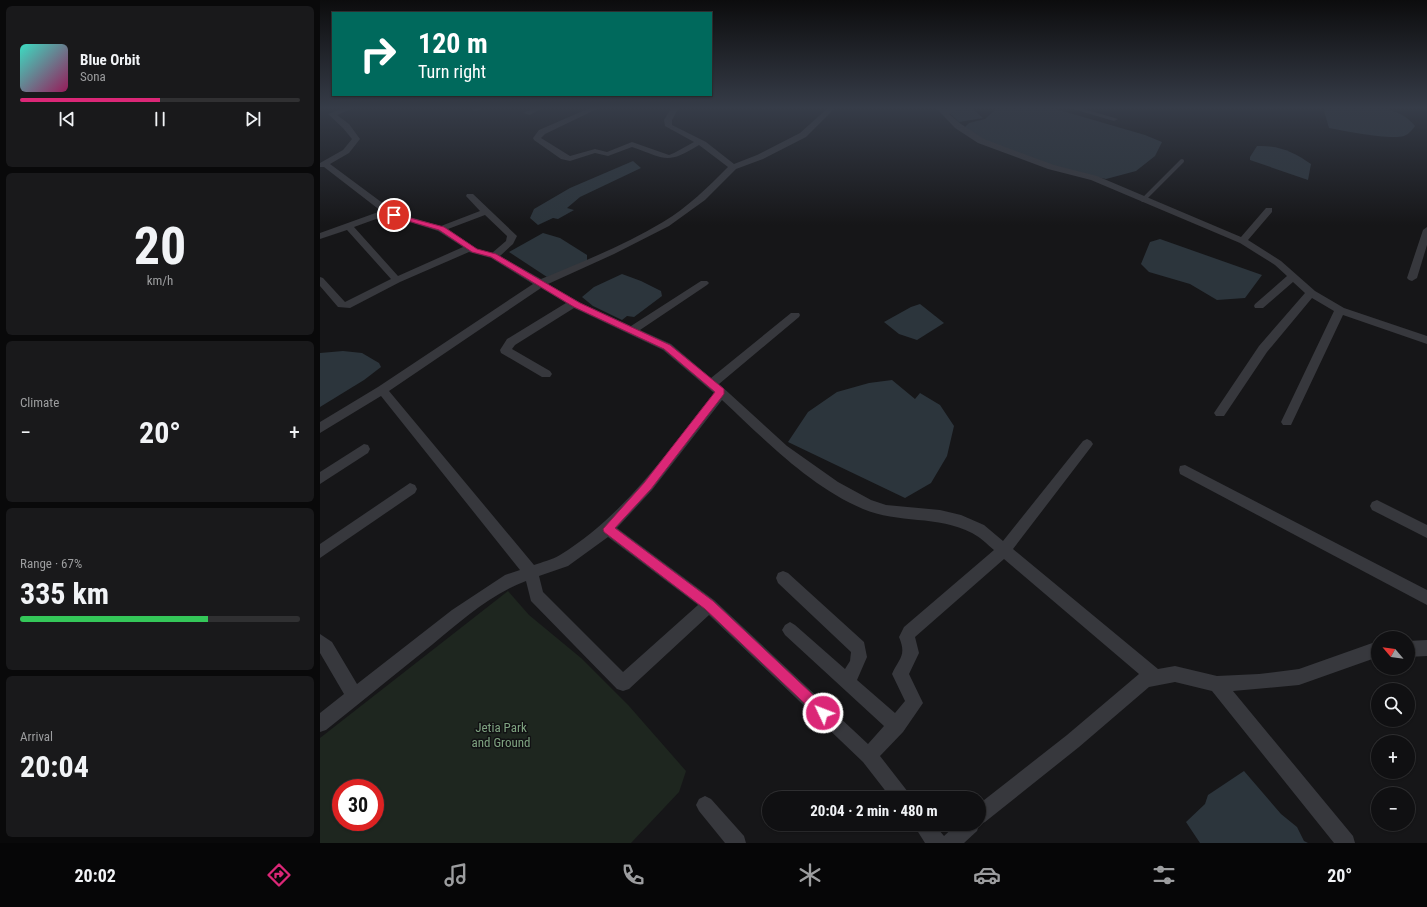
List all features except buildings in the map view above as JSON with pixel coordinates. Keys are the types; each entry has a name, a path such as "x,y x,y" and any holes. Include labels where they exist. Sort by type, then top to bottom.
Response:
{"street":[{"path":"321,165 335,159 353,146"},
{"path":"549,146 564,157 570,159 595,151 608,154 626,146"},
{"path":"638,146 668,158 678,155 692,146"},
{"path":"705,146 733,167"},
{"path":"320,428 382,390 541,283 611,252 666,224 702,198 733,167 760,157 781,146"},
{"path":"995,146 1051,167 1094,178 1142,200 1243,241 1263,252 1311,293 1340,310 1427,340"},
{"path":"321,165 326,165 388,211 400,218 441,229 469,248 480,253 494,256 574,303 667,347 716,388 783,450 833,486 867,505 886,511 940,516 961,521 979,529 1005,549 1156,678"},
{"path":"470,196 510,233 512,239 494,256"},
{"path":"1243,241 1268,210"},
{"path":"320,236 388,211"},
{"path":"441,229 487,211"},
{"path":"349,226 397,280"},
{"path":"1412,278 1427,230"},
{"path":"320,280 342,305 346,306 397,280 469,248"},
{"path":"1259,306 1292,276"},
{"path":"632,330 704,283"},
{"path":"1220,413 1263,349 1311,293"},
{"path":"546,374 505,350 511,342 574,303"},
{"path":"1287,422 1340,310"},
{"path":"320,724 469,607 510,580 563,562 608,529 647,486 716,388 795,315"},
{"path":"382,390 531,572 536,596 623,683 709,605"},
{"path":"869,756 897,726 915,703 900,674 911,656 912,651 907,637 909,632 1005,549 1087,444"},
{"path":"320,479 364,449"},
{"path":"1185,470 1427,598"},
{"path":"320,552 410,489"},
{"path":"1377,506 1427,532"},
{"path":"608,529 709,605 869,756 896,791"},
{"path":"783,578 858,648 860,656 858,664 847,681"},
{"path":"790,630 897,726"},
{"path":"320,642 326,648 355,697"},
{"path":"1415,649 1427,648"},
{"path":"986,810 1145,680 1175,674 1217,684 1259,682 1299,677 1371,651"},
{"path":"1217,684 1346,843"},
{"path":"705,805 737,843"},
{"path":"928,831 937,843"},
{"path":"950,843 963,831"}],"lane":[{"path":"1142,200 1182,161"}],"green space":[{"name":"Jetia Park and Ground","path":"508,591 529,615 581,658 629,706 686,771 679,792 631,843 320,843 320,738"}],"shaded area":[{"path":"996,146 1160,146 1155,156 1136,171 1106,179 1067,171"},
{"path":"1257,146 1267,146 1286,150 1311,164 1308,180 1250,160 1250,157"},
{"path":"633,161 641,168 580,197 567,208 574,210 558,219 553,218 538,225 530,218 534,209 570,188"},
{"path":"543,233 560,238 587,255 587,263 547,277 509,252"},
{"path":"1160,239 1262,275 1245,298 1217,300 1190,284 1149,272 1141,264 1150,242"},
{"path":"622,274 661,291 662,296 634,317 627,316 622,320 593,306 582,297 594,287"},
{"path":"920,304 944,323 917,340 899,334 884,322 911,307"},
{"path":"343,351 362,353 379,363 381,367 364,380 320,407 320,353"},
{"path":"892,380 915,399 920,393 940,405 954,426 947,456 931,483 905,498 788,442 808,412 837,392 869,383"},
{"path":"1244,771 1281,814 1297,827 1304,841 1308,843 1200,843 1186,822 1205,804 1208,795"}],"route":[{"path":"394,215 400,218 436,226 465,246 474,251 494,256 577,305 667,347 721,392 647,486 608,529 709,605 823,713"}]}
